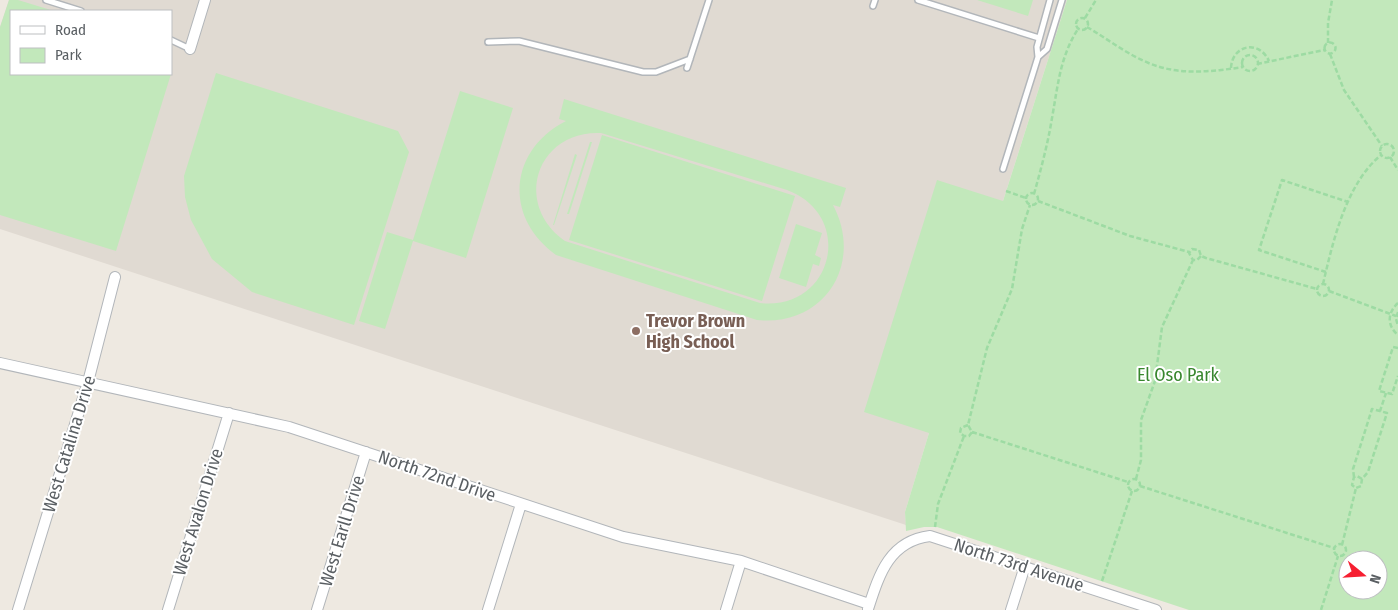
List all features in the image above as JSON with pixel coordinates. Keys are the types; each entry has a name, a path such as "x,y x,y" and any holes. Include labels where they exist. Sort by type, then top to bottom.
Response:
{"street":[{"path":"190,49 205,0"},
{"name":"West Catalina Drive","path":"18,610 88,382 115,277"},
{"name":"North 72nd Drive","path":"0,363 289,427 623,537 741,561 868,607"},
{"name":"West Avalon Drive","path":"168,610 228,413"},
{"name":"West Earll Drive","path":"317,610 366,452"},
{"path":"488,610 521,504"},
{"name":"North 73rd Avenue","path":"868,607 877,580 887,560 906,542 930,536 1156,610"},
{"path":"726,610 741,561"},
{"path":"1011,610 1025,566"}],"lane":[{"path":"46,0 78,10"},
{"path":"687,68 709,0"},
{"path":"873,6 876,0"},
{"path":"918,0 1039,38"},
{"path":"1003,169 1038,57 1037,47 1050,0"},
{"path":"1038,57 1047,49 1062,0"},
{"path":"172,40 190,49"},
{"path":"488,42 519,41 643,72 656,72 690,59"}],"path":[{"path":"1085,18 1096,0"},
{"path":"1324,50 1328,43 1328,14 1332,0"},
{"path":"1038,202 1034,194 1050,129 1060,67 1066,50 1078,29 1076,21 1079,18 1085,18"},
{"path":"1085,18 1088,23 1087,27"},
{"path":"1078,29 1084,30 1087,27"},
{"path":"1087,27 1143,61 1178,72 1243,67 1251,71 1258,64 1324,50 1330,54 1344,90 1382,146"},
{"path":"1328,43 1335,46 1335,50 1330,54"},
{"path":"1231,68 1234,56 1243,48 1250,46 1262,50 1269,61"},
{"path":"1243,67 1243,59 1247,56 1254,57 1258,64"},
{"path":"1382,146 1388,144 1393,147"},
{"path":"1393,147 1398,145"},
{"path":"1382,146 1380,152 1382,156"},
{"path":"1390,158 1394,152 1393,147"},
{"path":"1382,156 1390,158 1398,170"},
{"path":"1317,289 1323,284 1348,202 1358,181 1382,156"},
{"path":"1326,272 1259,250 1282,180 1348,202"},
{"path":"1006,191 1026,198"},
{"path":"1026,198 1030,194 1034,194"},
{"path":"1026,198 1027,203 1030,205"},
{"path":"1030,205 1038,202 1130,236 1189,252 1192,249 1198,249 1201,256"},
{"path":"1030,205 1022,229 1012,289 987,348 968,425 972,432 1128,482 1136,479"},
{"path":"1189,252 1189,257 1193,260"},
{"path":"1193,260 1199,259 1201,256"},
{"path":"1201,256 1317,289 1322,296 1329,291"},
{"path":"1193,260 1162,327 1155,381 1141,420 1141,460 1136,479 1140,486 1334,548"},
{"path":"1323,284 1328,287 1329,291 1396,316"},
{"path":"1398,303 1390,314 1390,325 1398,335"},
{"path":"1398,312 1396,316 1398,326"},
{"path":"1398,348 1393,347 1379,391 1392,394 1398,376"},
{"path":"1380,411 1386,393"},
{"path":"1345,550 1342,545 1356,488 1362,484 1362,479 1368,472 1387,413 1372,409 1351,483 1356,488"},
{"path":"964,436 960,432 961,428 968,425"},
{"path":"964,436 969,436 972,432"},
{"path":"935,527 938,504 964,436"},
{"path":"1354,477 1357,476 1362,479"},
{"path":"1128,482 1128,487 1132,490"},
{"path":"1132,490 1136,490 1140,486"},
{"path":"1102,581 1132,490"},
{"path":"1334,548 1336,545 1342,545"},
{"path":"1321,610 1338,556 1334,552 1334,548"}],"shaded area":[{"name":"Trevor Brown High School","path":"9,0 1067,0 929,433 905,512 906,525 0,229 0,27"}],"green space":[{"path":"9,0 18,0 51,10 10,10 10,75 171,75 116,251 0,215 0,27"},
{"path":"977,0 1033,0 1028,16"},
{"name":"El Oso Park","path":"1067,0 1398,0 1398,610 1189,610 937,527 924,527 906,531 905,512 929,433 864,412 937,180 1003,201"},
{"path":"216,73 398,131 409,152 354,325 252,292 212,259 191,220 185,197 184,176"},
{"path":"460,91 513,108 466,258 413,241 385,329 359,321 387,232 413,240"},
{"path":"564,99 846,188 840,207 833,205 841,227 844,248 841,269 832,287 819,302 802,313 781,319 757,320 556,255 539,240 527,222 521,204 520,185 524,166 533,149 547,134 566,121 559,119","holes":["601,133 787,190 809,203 822,220 828,239 827,259 819,278 805,292 785,302 760,303 565,241 549,226 539,208 536,190 539,172 548,156 561,143 579,135"]},
{"path":"602,135 795,196 762,301 569,240"},
{"path":"590,142 592,142 569,214 567,214"},
{"path":"575,154 577,155 553,225"},
{"path":"796,224 822,233 815,255 821,258 819,266 813,264 806,287 779,278"}],"place":[{"name":"Trevor Brown High School","path":"636,331"}]}
